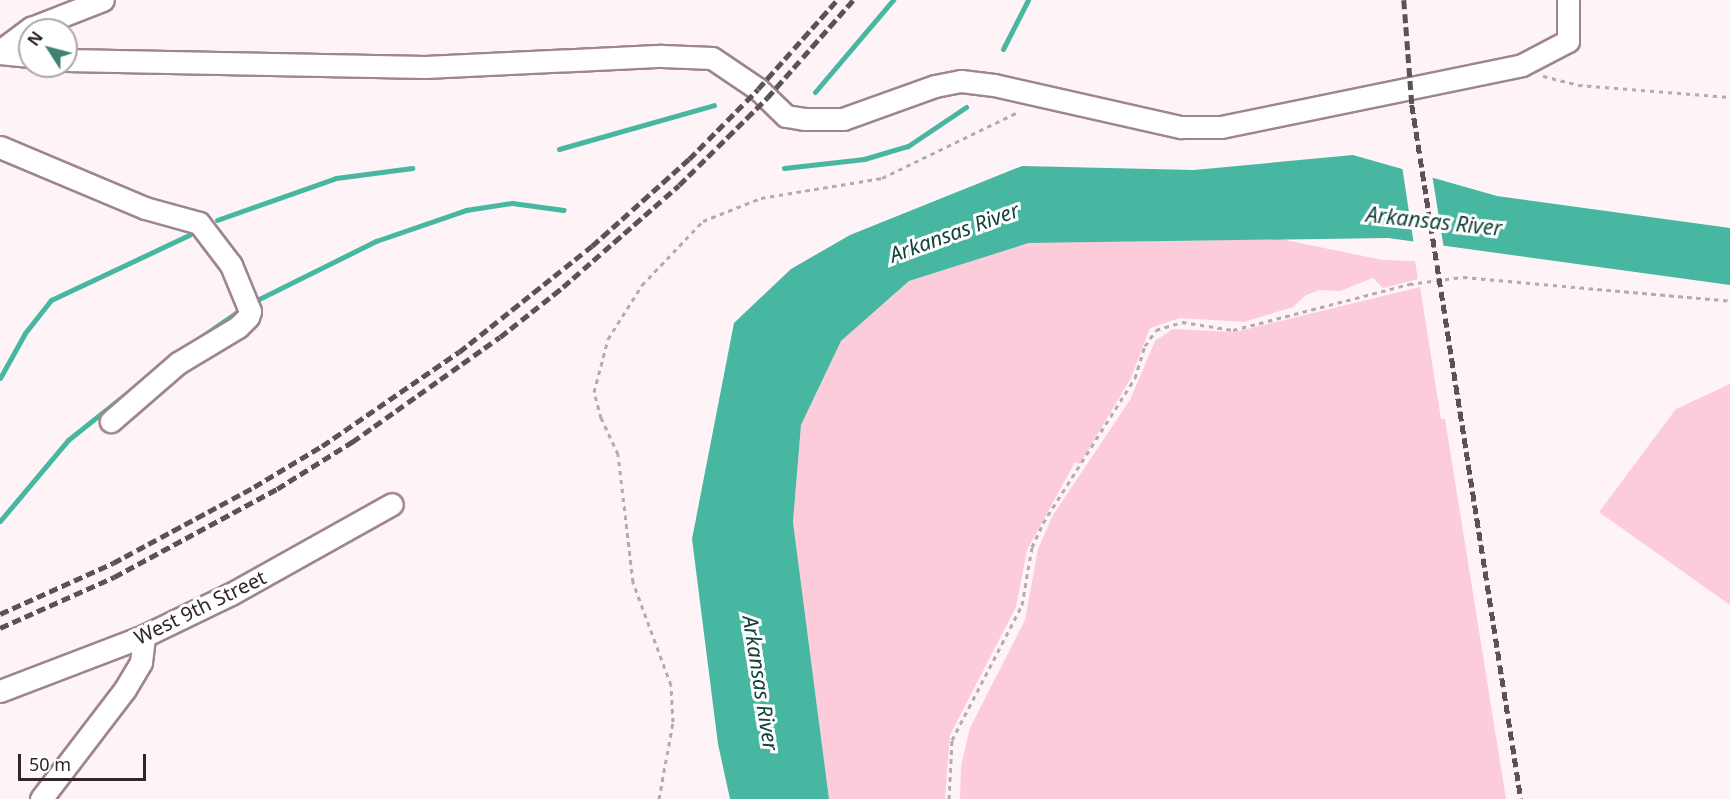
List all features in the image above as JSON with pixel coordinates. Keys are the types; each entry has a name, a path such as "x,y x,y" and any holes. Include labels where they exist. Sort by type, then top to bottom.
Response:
{"street":[{"path":"0,52 31,28 103,0"},
{"path":"78,60 425,67 662,56 712,58 758,89 786,116 804,119 843,119 935,86 961,81 994,85 1181,127 1221,127 1522,65 1568,41 1568,0"},
{"path":"0,52 18,54"},
{"path":"0,147 144,208 200,223 231,265 250,311 238,327 178,363 111,421"},
{"name":"West 9th Street","path":"0,691 144,636 231,594 392,504"},
{"path":"41,799 125,689 141,662 144,636"}],"path":[{"path":"659,799 673,723 671,685 633,582 618,454 601,418 594,392 608,339 642,285 703,221 761,198 882,178 1007,115"},
{"path":"949,799 952,740 1022,605 1032,547 1043,523 1135,378 1145,346 1156,330 1182,322 1233,330 1409,284 1463,277 1730,301"}],"shaded area":[{"path":"1280,239 1383,260 1415,261 1418,279 1383,288 1373,278 1340,291 1320,290 1306,295 1293,307 1244,322 1180,318 1150,328 1131,378 1080,464 1075,462 1027,550 1016,607 950,735 945,799 829,799 793,522 801,425 841,341 909,281 1029,243"},
{"path":"1420,287 1441,419 1445,419 1506,799 960,799 961,766 970,728 1025,620 1038,549 1053,515 1130,400 1155,341 1173,329 1235,332"},
{"path":"1730,384 1730,605 1599,512 1676,409"}],"water":[{"name":"Arkansas River","path":"1353,155 1497,196 1730,228 1730,285 1388,238 1029,243 909,281 841,341 801,425 793,522 829,799 730,799 718,744 692,539 734,323 791,269 850,235 1022,166 1194,170"}],"pier":[{"path":"1402,166 1432,174 1444,249 1414,245"}],"waterway":[{"path":"815,92 893,0"},
{"path":"1003,49 1028,0"},
{"path":"559,149 714,105"},
{"path":"784,168 864,159 908,146 966,107"},
{"path":"217,220 336,178 412,168"},
{"path":"251,303 376,241 466,210 512,203 564,210"},
{"path":"0,378 25,333 51,300 189,235"},
{"path":"182,350 243,308"},
{"path":"0,521 68,440 132,389"}],"railway":[{"path":"0,614 113,563 254,487 322,446 459,352 592,246 689,159 758,89 837,0"},
{"path":"0,628 114,577 277,489 352,442 500,337 563,287 679,185 767,98 853,0"},
{"path":"1404,0 1412,105 1521,799"}]}
